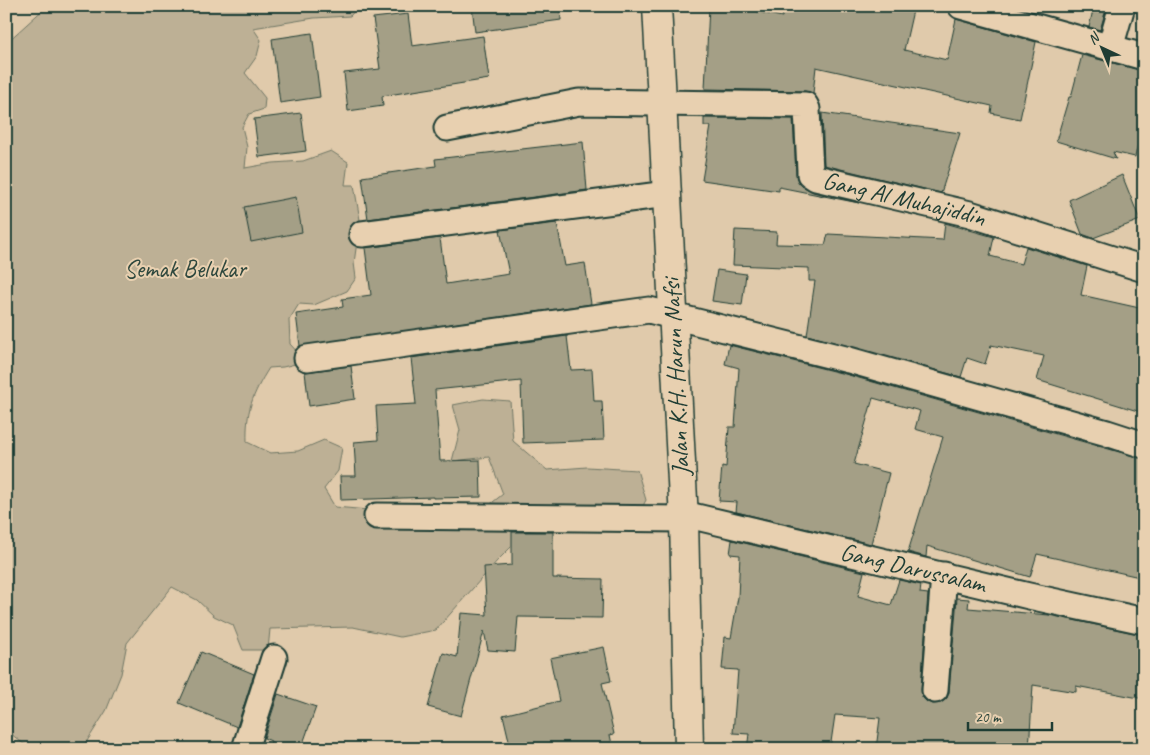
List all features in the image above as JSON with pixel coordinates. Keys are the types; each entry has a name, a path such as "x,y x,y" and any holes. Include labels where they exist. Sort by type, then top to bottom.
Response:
{"main road":[{"name":"Jalan K.H. Harun Nafsi","path":"657,6 684,517 689,749"}],"street":[{"path":"961,6 1144,57"},
{"path":"1110,48 1122,6"},
{"path":"447,128 579,102 662,103"},
{"name":"Gang Al Muhajiddin","path":"662,103 805,105 807,109 810,171 816,178 970,214 1144,270"},
{"path":"362,234 666,194"},
{"path":"307,358 649,310 859,362 1144,445"},
{"name":"Gang Darussalam","path":"377,516 684,517 1144,621"},
{"path":"935,690 944,575"},
{"path":"245,749 274,658"}],"green space":[{"name":"Semak Belukar","path":"47,6 359,6 350,16 314,18 253,28 261,40 257,56 245,73 265,98 264,109 249,114 242,127 247,147 245,168 273,163 303,161 331,151 348,162 345,185 354,185 360,220 354,263 356,278 347,291 314,305 299,304 289,320 290,344 300,355 340,353 283,367 269,368 251,404 247,442 270,453 298,451 324,440 342,448 338,471 324,489 335,507 368,510 488,506 503,494 489,457 452,461 460,430 453,405 483,399 510,401 513,441 547,470 587,467 637,470 646,500 636,519 580,508 527,531 497,561 436,630 400,637 353,627 270,629 268,650 243,650 233,625 214,616 197,600 172,587 127,643 121,674 106,711 82,749 30,749 6,730 6,43"}],"building":[{"path":"472,6 560,6 561,20 475,32"},
{"path":"709,6 731,6 782,17 785,6 914,6 904,50 947,60 956,19 1036,42 1020,119 991,113 992,106 816,67 813,93 805,91 705,89"},
{"path":"1094,6 1107,6 1100,30 1089,27"},
{"path":"408,14 412,46 483,36 489,79 382,96 383,106 348,111 344,73 380,69 373,18"},
{"path":"312,33 320,97 280,103 272,39"},
{"path":"1082,55 1144,71 1144,118 1135,157 1113,152 1116,159 1056,141 1069,97 1071,97"},
{"path":"301,113 306,151 259,157 254,119"},
{"path":"822,113 960,133 941,193 824,165"},
{"path":"704,118 793,119 798,181 802,186 813,192 859,203 779,187 779,191 702,180 711,126 704,126"},
{"path":"583,142 587,190 368,219 362,177 436,166 435,159"},
{"path":"1122,175 1140,220 1093,238 1082,234 1069,200"},
{"path":"296,197 302,232 251,242 244,207"},
{"path":"557,223 565,266 585,263 591,304 300,346 296,314 343,307 342,299 371,295 365,248 440,238 446,284 509,274 500,230"},
{"path":"945,223 994,237 990,256 1021,264 1026,247 1087,266 1081,295 1144,309 1144,413 1037,380 1044,356 991,345 985,364 967,358 961,377 807,335 815,281 809,281 809,268 733,265 735,230 777,232 776,244 825,245 828,234 943,240"},
{"path":"717,270 746,274 742,305 712,301"},
{"path":"567,336 571,370 592,369 594,401 602,401 604,440 523,443 521,381 435,390 440,461 480,460 481,497 341,500 340,476 356,476 354,442 378,440 376,406 416,404 411,358"},
{"path":"729,345 845,374 1144,459 1144,578 1037,554 1030,577 927,546 926,557 908,552 943,437 915,429 920,411 873,398 854,464 889,473 871,544 736,512 737,502 719,501 722,466 726,467 729,427 735,427 739,368 725,364"},
{"path":"351,366 355,399 309,406 305,372"},
{"path":"512,532 553,532 553,578 603,579 602,618 518,617 515,652 488,650 484,631 461,716 428,707 443,653 457,657 461,613 487,615 484,567 512,565"},
{"path":"732,540 864,572 858,596 891,605 899,580 921,585 920,593 928,594 921,689 922,697 927,702 933,704 941,703 947,698 949,692 957,598 969,599 968,608 1049,615 1144,635 1144,699 1076,686 1076,692 1033,685 1029,749 876,749 880,718 835,715 830,749 747,749 749,734 733,733 738,670 722,669 725,637 731,638 738,597 740,555 730,554"},
{"path":"604,647 611,681 602,683 614,734 610,735 613,749 511,749 503,715 559,701 550,658"},
{"path":"201,652 254,674 237,727 179,703"},
{"path":"278,694 316,707 301,749 269,749 271,741 264,738"}]}
